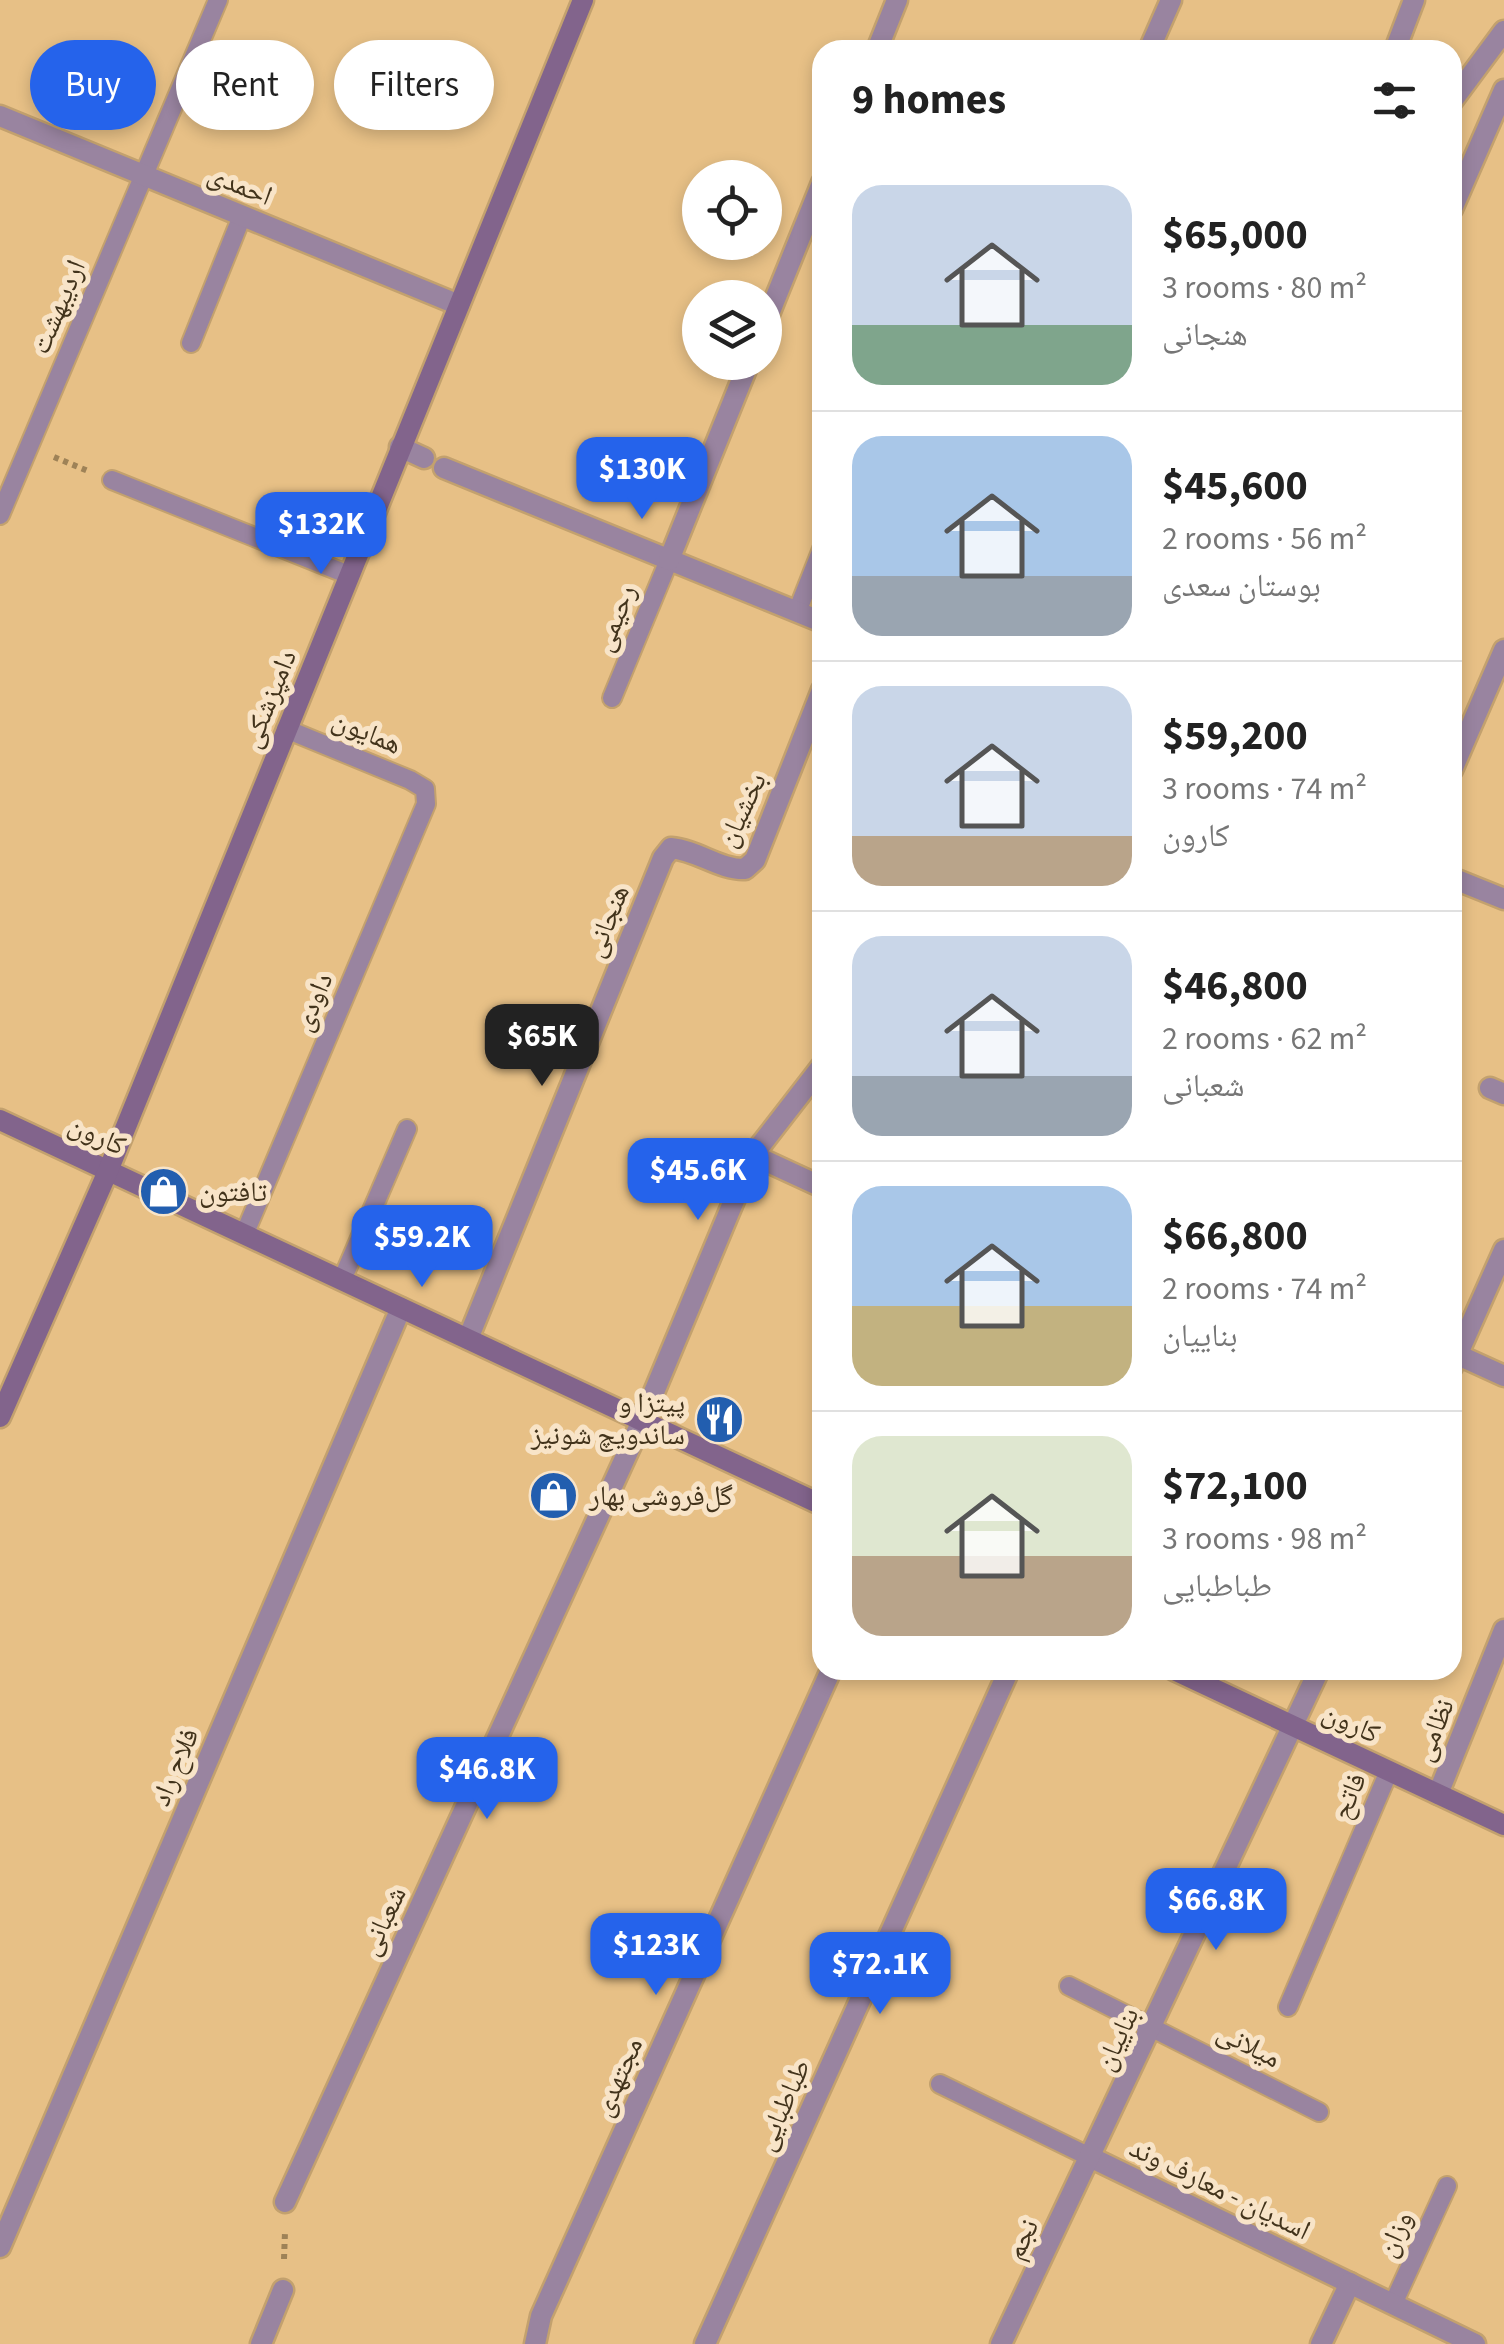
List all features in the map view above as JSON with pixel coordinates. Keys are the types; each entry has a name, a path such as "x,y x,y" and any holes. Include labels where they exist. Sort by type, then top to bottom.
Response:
{"main road":[{"name":"دامپزشکی","path":"0,1417 108,1170 583,0"},
{"name":"کارون","path":"0,1120 812,1501"},
{"name":"کارون","path":"1195,1680 1504,1825"}],"street":[{"path":"881,40 897,0"},
{"path":"1153,40 1171,0"},
{"path":"1399,40 1414,0"},
{"path":"1462,88 1504,32"},
{"path":"1462,186 1504,90"},
{"name":"احمدی","path":"0,116 459,306"},
{"path":"782,282 812,208"},
{"path":"669,560 742,380"},
{"path":"400,447 424,458"},
{"path":"444,468 812,618"},
{"path":"1462,747 1504,650"},
{"name":"بخشیان","path":"663,858 671,848 685,849 735,869 745,869 755,860 812,715"},
{"name":"هنجانی","path":"468,1339 663,858"},
{"path":"1462,882 1504,899"},
{"name":"شعبانی","path":"285,2202 642,1421 753,1155 812,1079"},
{"path":"753,1155 812,1182"},
{"path":"1462,1345 1504,1250"},
{"name":"فلاح راد","path":"0,2247 401,1308"},
{"path":"1462,1363 1504,1376"},
{"name":"نظامی","path":"1438,1794 1504,1630"},
{"name":"مجتهدی","path":"536,2344 540,2316 826,1680"},
{"name":"طباطبایی","path":"705,2344 1004,1680"},
{"name":"بناییان","path":"1092,2158 1315,1680"},
{"name":"اسدیان - معارف وند","path":"1092,2158 1475,2344"},
{"name":"نجم","path":"1002,2344 1092,2158"},
{"path":"1321,2344 1350,2283"},
{"path":"261,2344 283,2290"}],"lane":[{"name":"اردیبهشت","path":"0,516 218,0"},
{"path":"191,343 242,216"},
{"path":"112,480 349,575"},
{"name":"رحیمی","path":"612,698 669,560"},
{"path":"797,612 812,575"},
{"name":"همایون","path":"286,729 425,789"},
{"name":"داودی","path":"244,1235 426,804 425,789"},
{"path":"342,1280 406,1128"},
{"name":"فاتح","path":"1288,2007 1389,1771"},
{"name":"میلانی","path":"1069,1986 1318,2112"},
{"name":"اسدیان - معارف وند","path":"940,2084 1092,2158"},
{"name":"وزان","path":"1393,2304 1447,2186"}],"path":[{"path":"29,447 112,480"},
{"path":"283,2290 285,2202"}],"place":[{"name":"تافتون","path":"164,1192"},
{"name":"پیتزا و ساندویچ شونیز","path":"720,1419"},
{"name":"گل‌فروشی بهار","path":"554,1496"}]}
